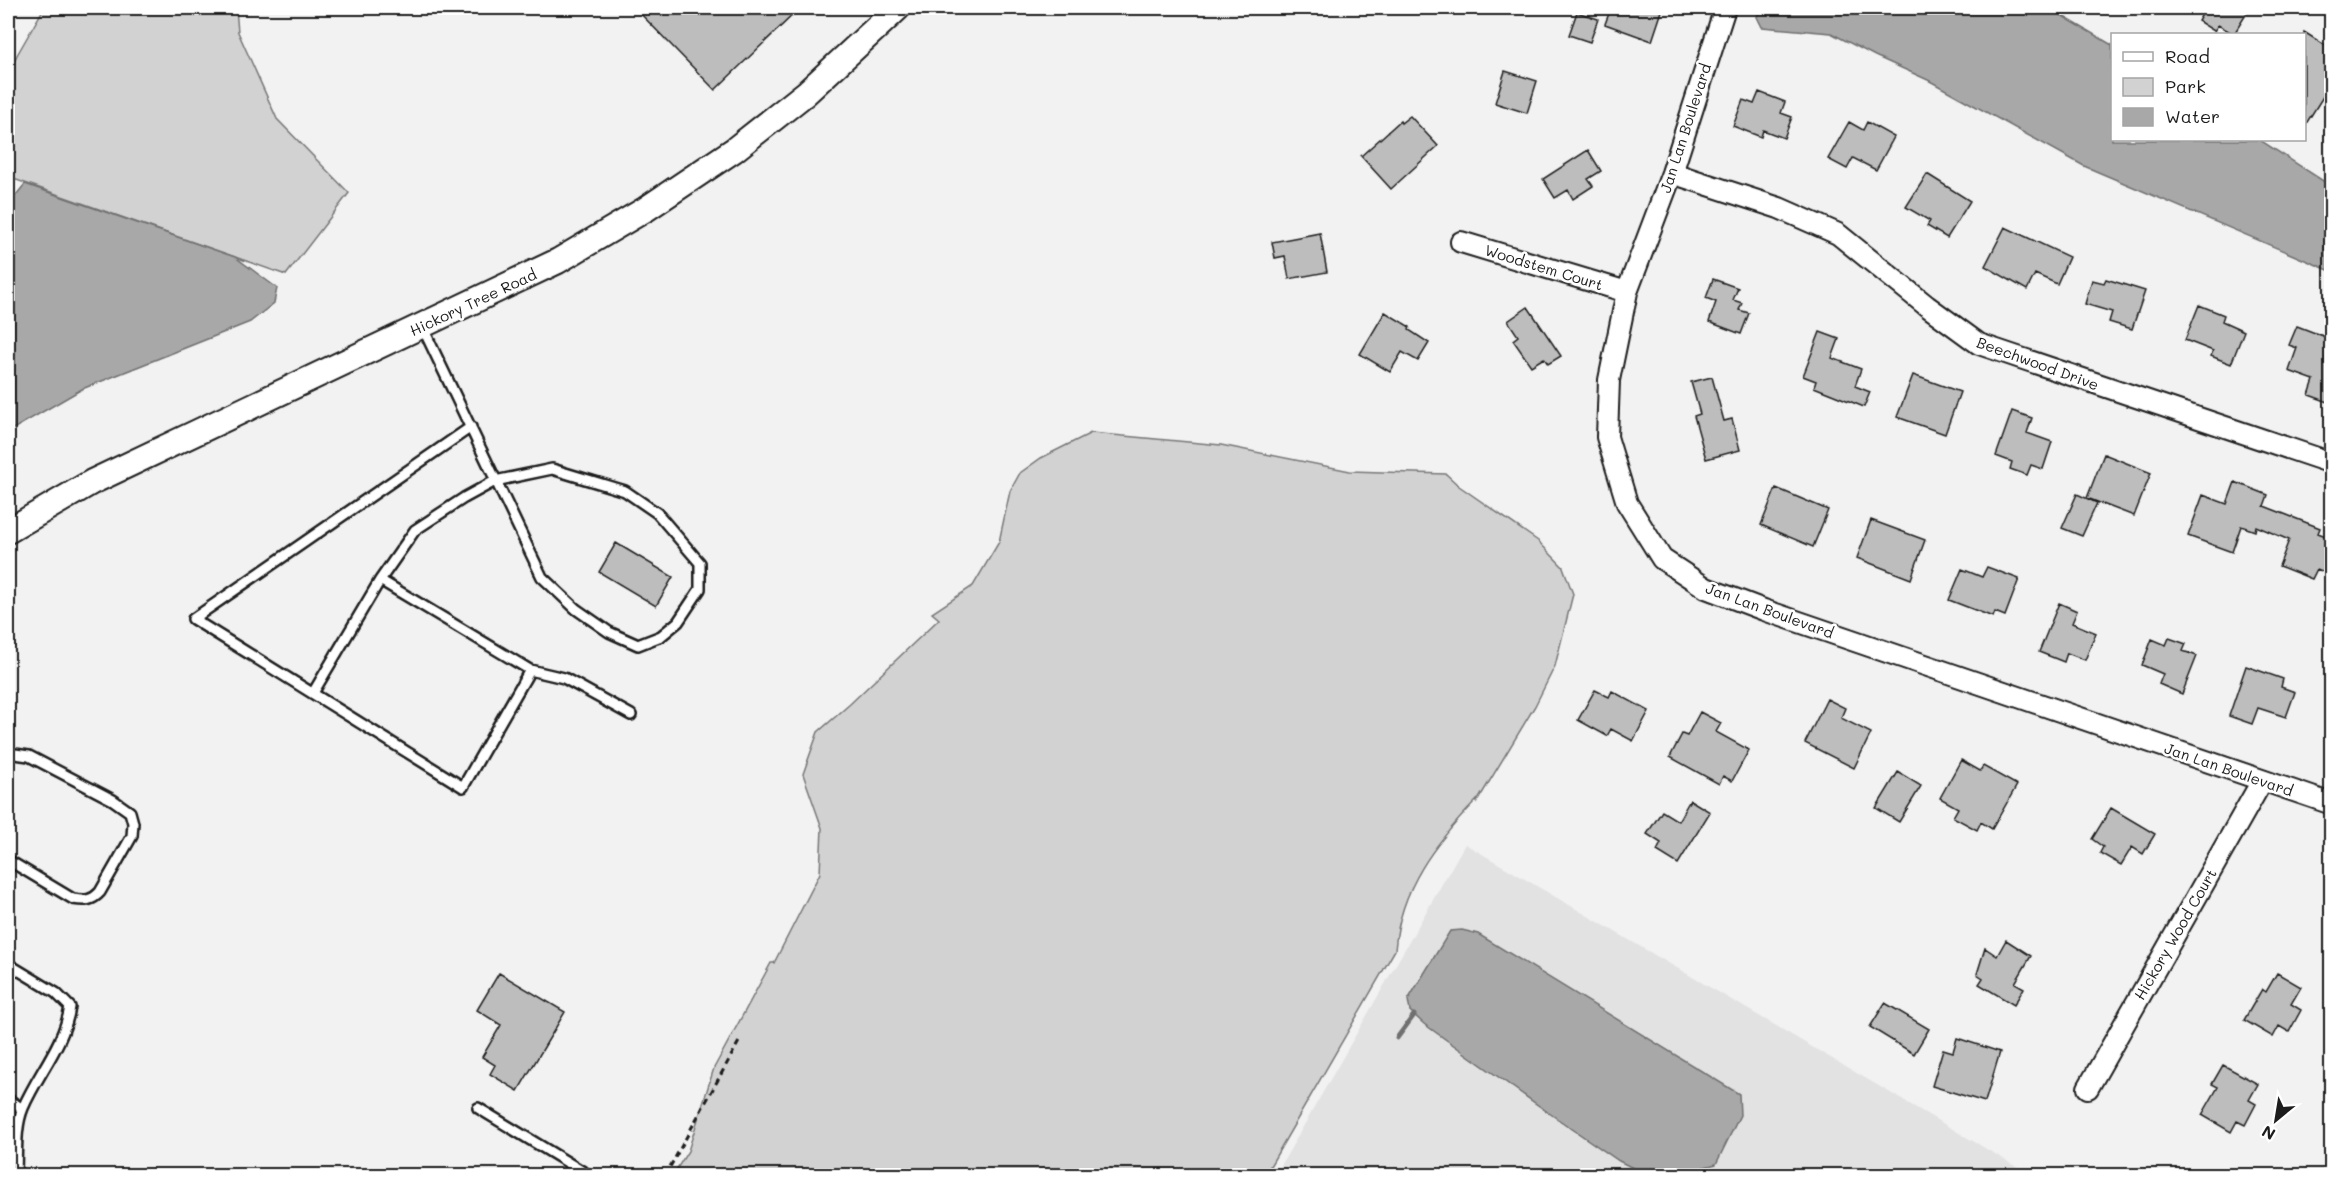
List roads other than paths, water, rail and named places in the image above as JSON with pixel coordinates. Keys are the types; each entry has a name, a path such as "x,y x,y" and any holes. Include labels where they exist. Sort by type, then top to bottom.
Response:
{"street":[{"name":"Hickory Tree Road","path":"8,531 92,482 558,261 646,209 734,150 806,93 898,8"},
{"name":"Jan Lan Boulevard","path":"1725,8 1672,173 1627,292 1609,380 1607,437 1627,503 1662,559 1706,588 1764,610 2331,804"},
{"name":"Beechwood Drive","path":"1672,173 1779,208 1838,234 1979,345 2331,463"},
{"name":"Woodstem Court","path":"1461,242 1627,292"},
{"name":"Hickory Wood Court","path":"2088,1088 2262,781"}],"lane":[{"path":"313,693 380,580 415,530 495,481 552,469 625,491 657,513 700,563 700,589 678,622 661,636 638,645 609,632 576,609 542,577 495,481 422,326"},
{"path":"471,427 193,619 463,786 530,670"},
{"path":"380,580 530,670 564,678 631,716"},
{"path":"8,753 29,756 113,800 130,812 133,823 132,836 95,898 84,901 73,899 8,860"},
{"path":"8,964 56,993 70,1007 67,1027 22,1109 16,1143 18,1174"},
{"path":"8,1099 22,1109"},
{"path":"478,1108 590,1176"}],"water":[{"path":"1760,8 2049,8 2111,44 2111,141 2262,141 2331,186 2331,271 2084,166 1928,80 1831,33 1762,27 1757,17"},
{"path":"25,184 235,257 277,288 274,303 250,322 82,389 8,432 8,205"},
{"path":"1462,930 1478,934 1739,1094 1740,1115 1716,1164 1682,1173 1639,1171 1619,1161 1424,1024 1410,1011 1408,1000 1450,931"}],"waterway":[{"path":"1397,1038 1414,1015"}]}
